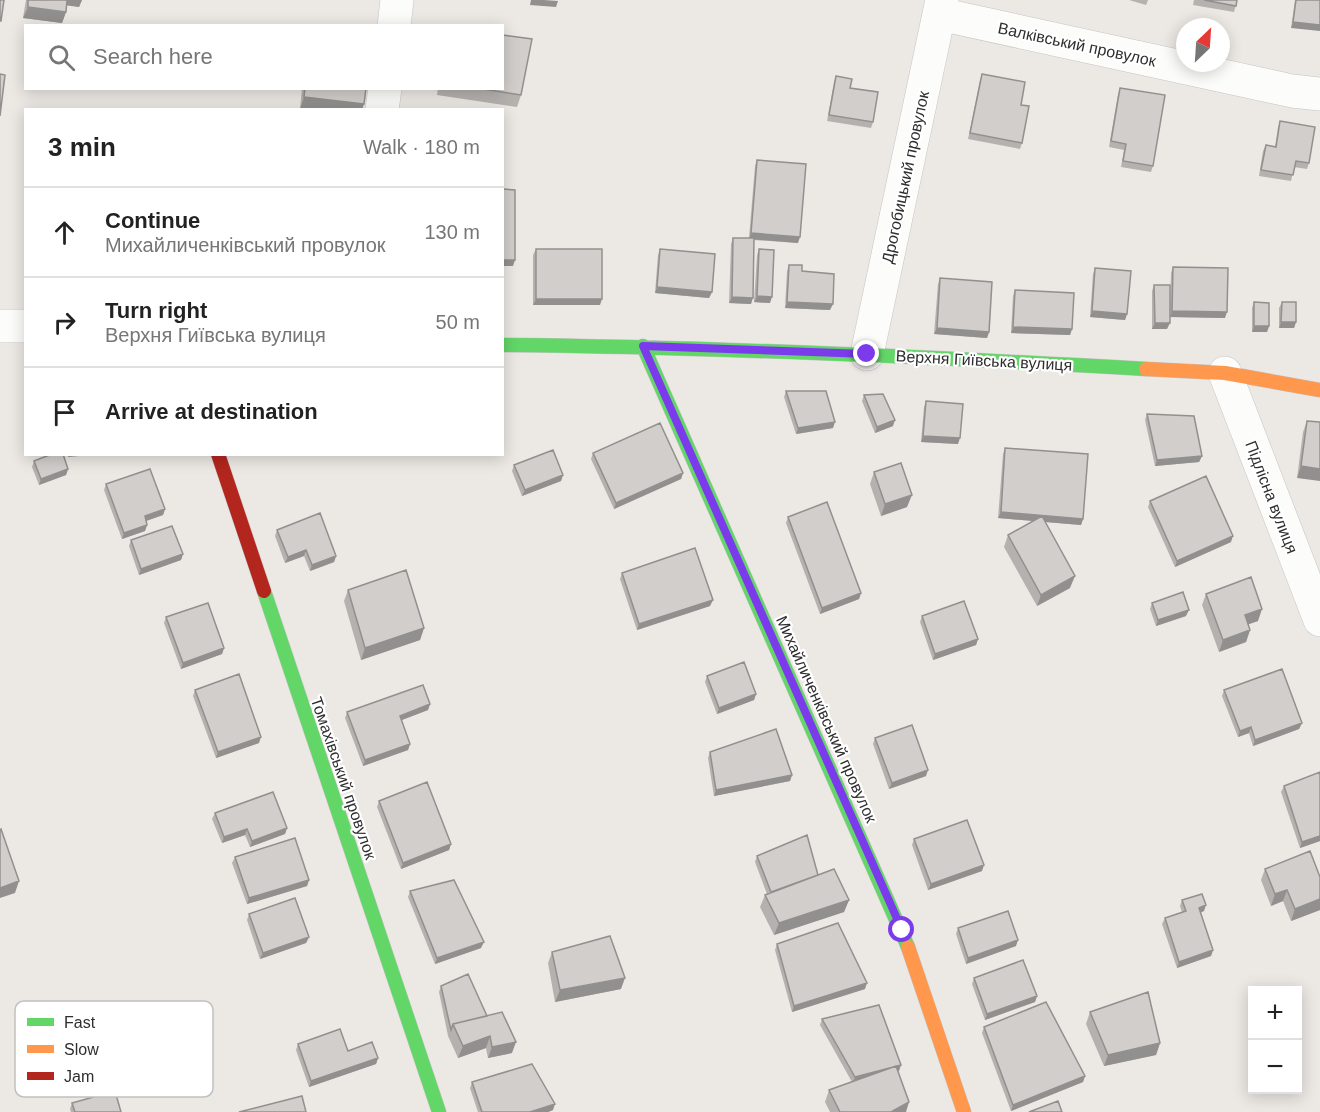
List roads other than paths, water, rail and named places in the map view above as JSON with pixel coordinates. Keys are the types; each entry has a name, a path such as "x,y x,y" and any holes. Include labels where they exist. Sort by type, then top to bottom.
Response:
{"street":[{"path":"394,24 397,0"},
{"name":"Валківський провулок","path":"940,7 1281,88 1320,94"},
{"name":"Дрогобицький провулок","path":"867,354 940,7"},
{"path":"382,108 385,90"},
{"path":"0,326 24,326"},
{"name":"Верхня Гиївська вулиця","path":"504,345 643,346 867,354 1225,373 1320,390"},
{"name":"Михайличенківський провулок","path":"643,346 902,930 964,1112"},
{"name":"Підлісна вулиця","path":"1225,373 1320,620"},
{"name":"Томахівський провулок","path":"219,456 439,1112"}]}
